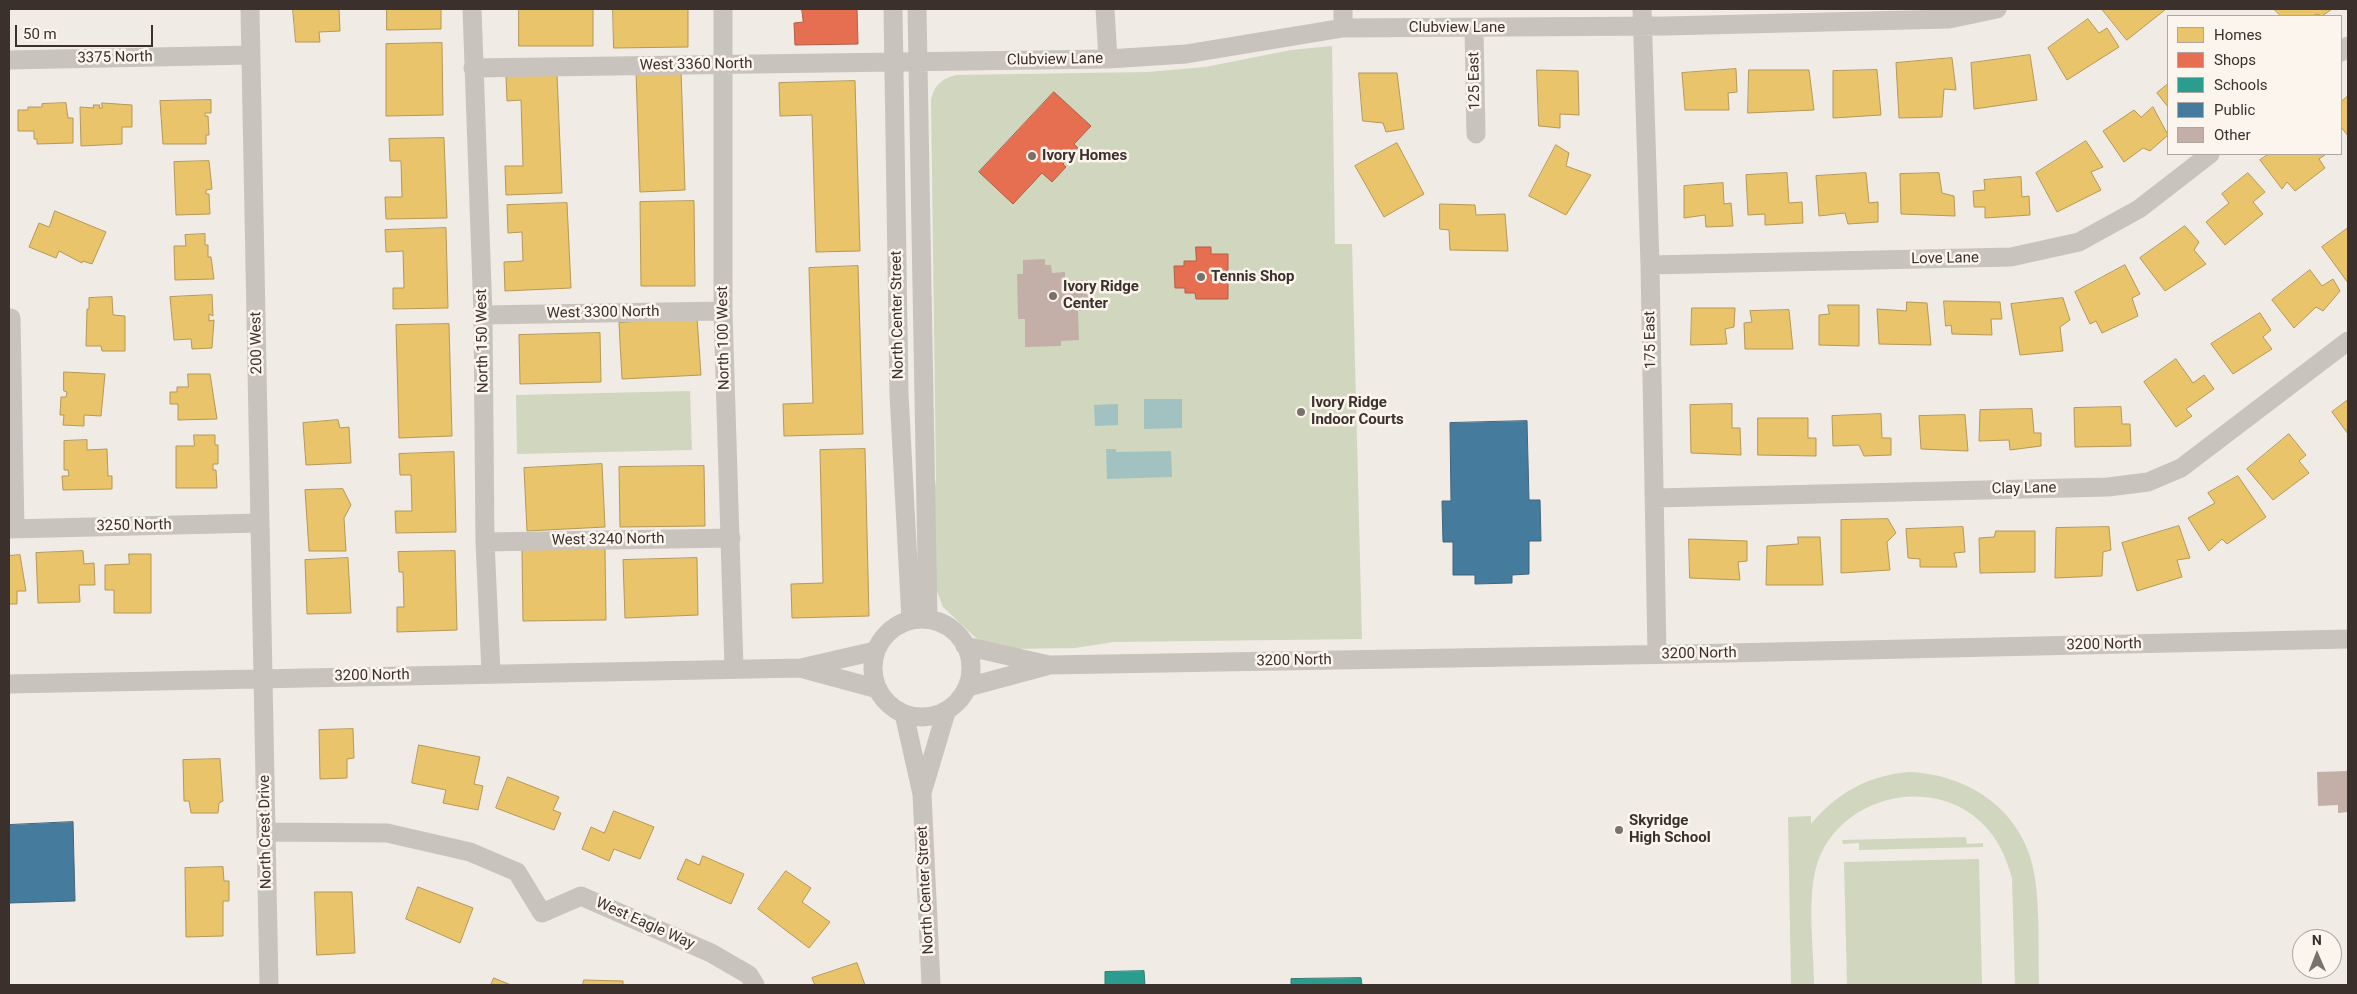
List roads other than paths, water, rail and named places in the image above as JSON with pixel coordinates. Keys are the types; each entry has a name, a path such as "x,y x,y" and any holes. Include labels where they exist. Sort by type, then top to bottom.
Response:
{"street":[{"name":"200 West","path":"250,9 263,678"},
{"name":"North 150 West","path":"472,9 483,315 485,542 491,673"},
{"name":"North 100 West","path":"723,9 723,311 734,668"},
{"name":"North Center Street","path":"893,9 899,394 919,620"},
{"name":"North Center Street","path":"917,9 919,620"},
{"path":"1105,9 1108,59"},
{"path":"1343,9 1343,28"},
{"name":"Clubview Lane","path":"918,62 1108,59 1186,54 1343,28 1474,29 1643,17 1949,19 1997,9"},
{"name":"175 East","path":"1643,17 1650,265 1657,654"},
{"name":"125 East","path":"1474,29 1476,134"},
{"name":"3375 North","path":"9,60 251,55"},
{"name":"West 3360 North","path":"474,68 918,62"},
{"name":"Love Lane","path":"1650,265 2011,257 2079,242 2139,209 2209,155"},
{"name":"West 3300 North","path":"483,315 723,311"},
{"path":"11,318 12,529"},
{"name":"Clay Lane","path":"1655,498 2108,487 2148,482 2181,468 2348,341"},
{"name":"3250 North","path":"12,529 260,523"},
{"name":"West 3240 North","path":"485,542 731,538"},
{"path":"919,620 944,624 958,634 965,646 972,666 968,687 962,698 946,712 923,719 904,714 890,706 878,689 871,672 876,651 884,637 895,627 919,620"},
{"name":"3200 North","path":"1049,665 2348,639"},
{"path":"965,646 1049,665"},
{"path":"801,668 876,651"},
{"path":"968,687 1049,665"},
{"path":"801,668 878,689"},
{"name":"3200 North","path":"9,684 801,668"},
{"name":"North Crest Drive","path":"263,678 269,985"},
{"path":"922,794 946,712"},
{"path":"904,714 922,794"},
{"name":"North Center Street","path":"922,794 931,985"},
{"name":"West Eagle Way","path":"267,832 387,833 470,852 517,872 542,913 582,896 711,953 752,980"}],"water":[{"path":"1144,399 1182,399 1182,428 1144,429"},
{"path":"1118,404 1118,425 1095,426 1094,405"},
{"path":"1106,449 1116,449 1116,452 1171,451 1172,477 1107,479"}],"place":[{"name":"Ivory Homes","path":"1032,156"},
{"name":"Tennis Shop","path":"1201,277"},
{"name":"Ivory Ridge Center","path":"1053,296"},
{"name":"Ivory Ridge Indoor Courts","path":"1301,412"},
{"name":"Skyridge High School","path":"1619,830"}]}
